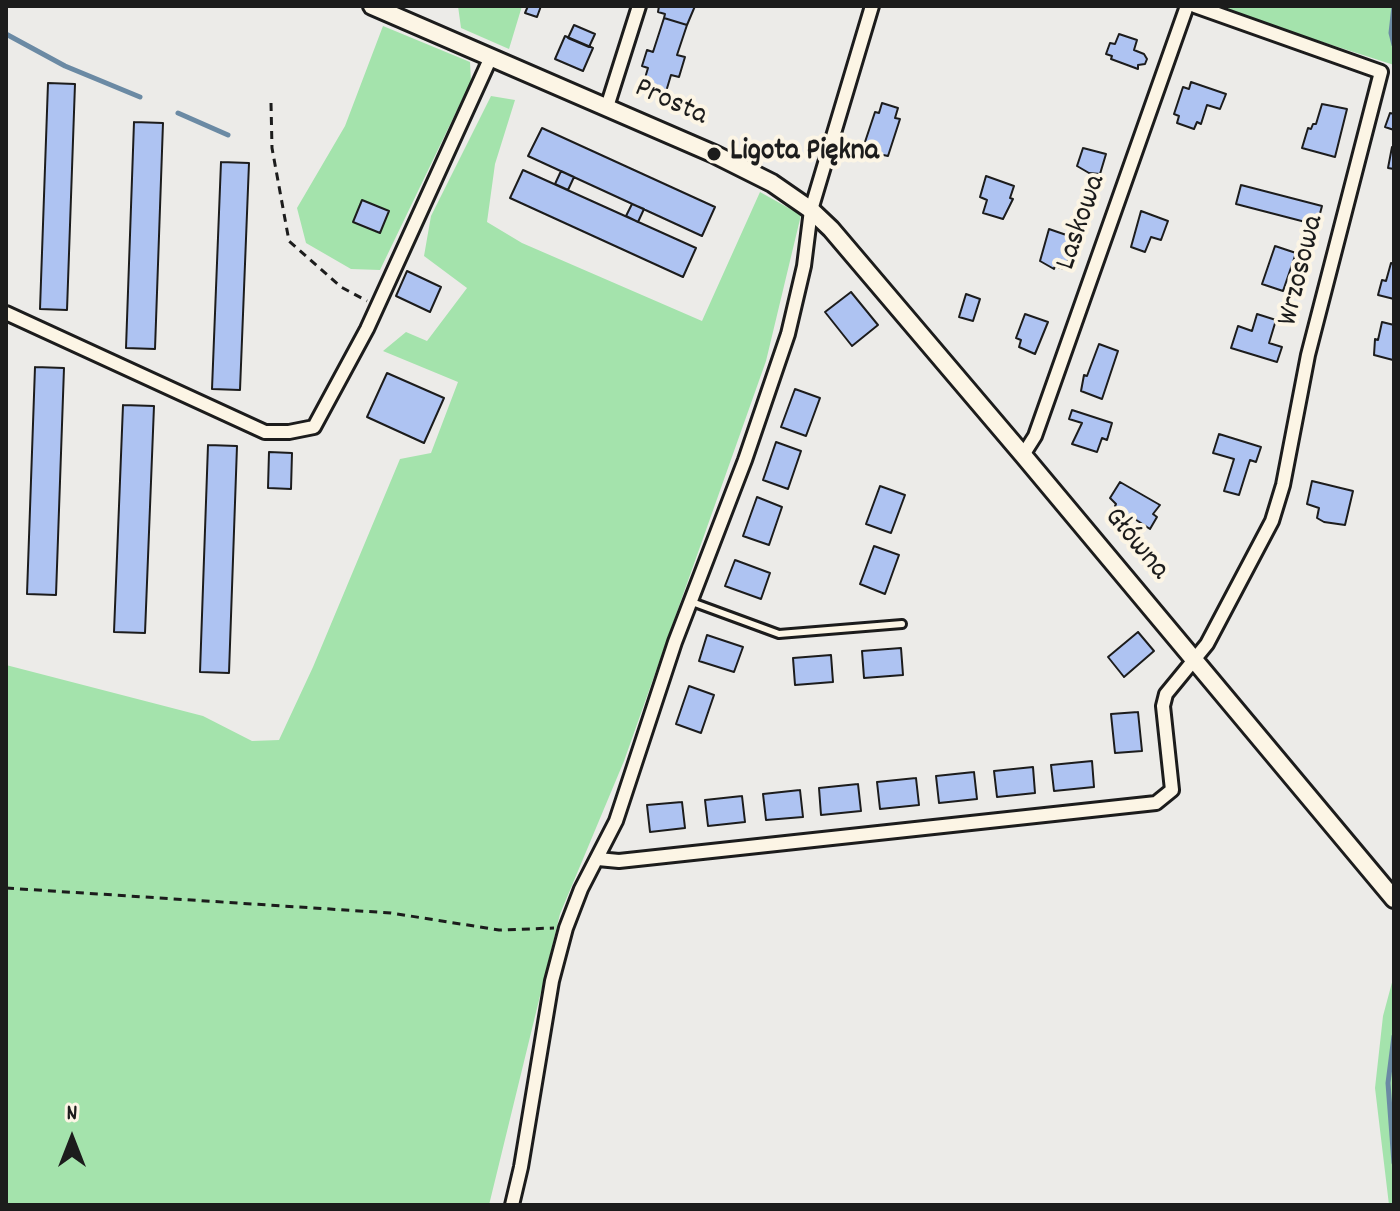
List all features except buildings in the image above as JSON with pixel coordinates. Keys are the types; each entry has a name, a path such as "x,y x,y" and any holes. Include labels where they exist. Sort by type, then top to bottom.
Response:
{"street":[{"name":"Prosta","path":"372,6 751,172 811,210 831,229"},
{"name":"Prosta","path":"607,107 639,6"},
{"path":"512,1205 552,981 566,928 581,889 621,807 675,642 745,460 791,325 804,266 811,210 872,6"},
{"name":"Laskowa","path":"1023,455 1035,436 1187,6"},
{"name":"Wrzosowa","path":"1195,6 1381,72 1308,355 1280,497 1272,521 1196,660"},
{"path":"6,313 265,432 289,432 314,427 377,307 491,57"},
{"name":"Główna","path":"831,229 1394,899"},
{"path":"598,859 619,861 1156,803 1172,790 1163,706 1166,694 1196,660"}],"lane":[{"path":"692,602 779,634 902,624"}],"path":[{"path":"271,103 272,148 289,241 341,287 377,307"},
{"path":"6,888 391,913 499,930 566,928"}],"green space":[{"path":"458,6 522,6 509,49 461,28"},
{"path":"1210,6 1394,6 1394,65"},
{"path":"383,26 470,62 471,81 380,270 351,269 306,243 297,208 345,126"},
{"path":"491,96 515,100 495,164 487,222 522,243 702,321 760,192 801,215 766,361 624,761 560,914 489,1205 6,1205 6,665 203,716 252,741 279,740 400,459 431,453 458,382 383,351 406,332 427,341 467,288 424,256 431,216"},
{"path":"1394,975 1394,1205 1389,1205 1375,1088 1383,1016"}],"waterway":[{"path":"1394,6 1391,33 1394,45"},
{"path":"6,34 65,66 140,97"},
{"path":"178,113 228,135"},
{"path":"1394,1036 1388,1083 1394,1163"}],"place":[{"name":"Ligota Piękna","path":"714,154"}]}
